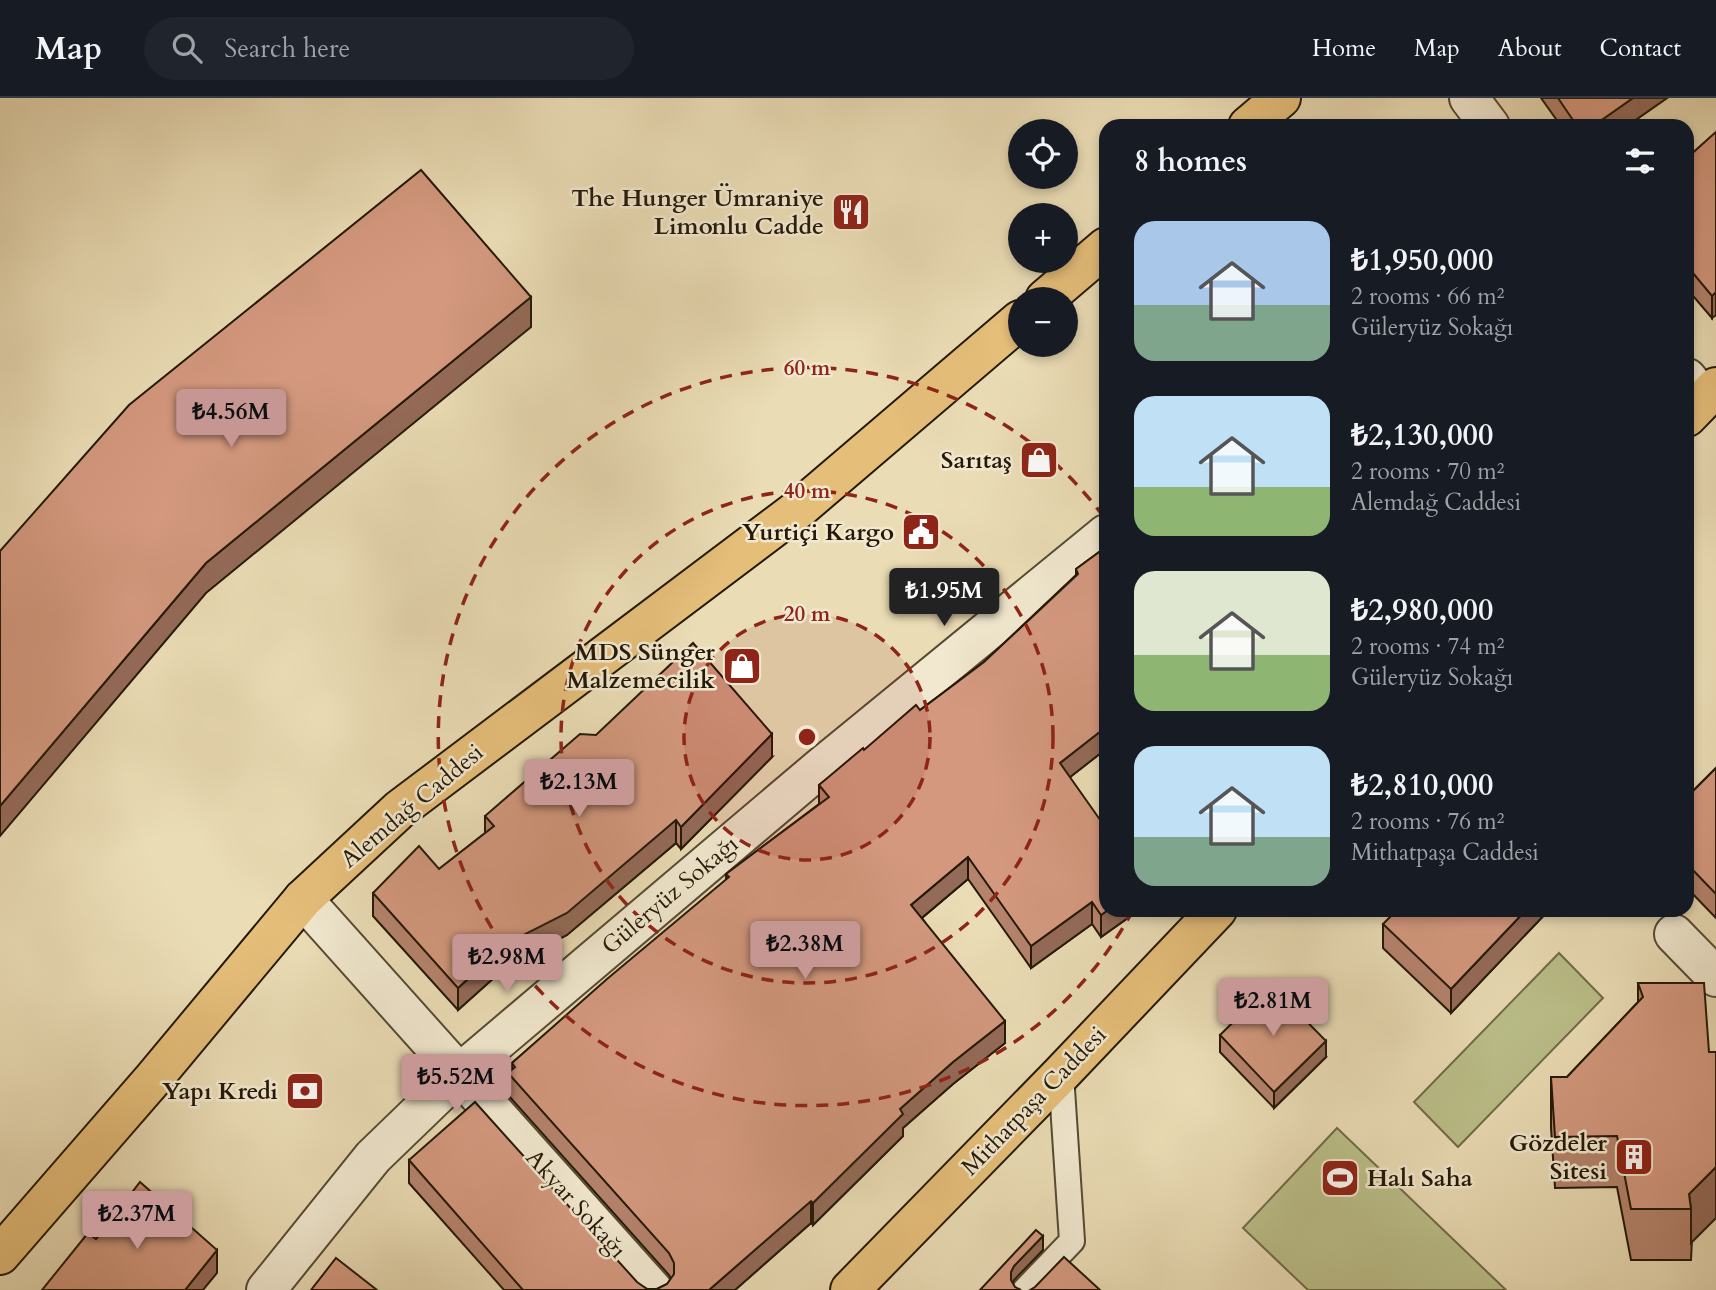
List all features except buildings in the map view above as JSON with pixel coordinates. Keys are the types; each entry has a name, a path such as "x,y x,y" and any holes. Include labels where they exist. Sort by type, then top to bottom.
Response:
{"main road":[{"path":"1256,119 1281,98"},
{"path":"1059,287 1099,253"},
{"name":"Alemdağ Caddesi","path":"0,1255 153,1079 303,899 400,809 801,507 1008,330"},
{"name":"Mithatpaşa Caddesi","path":"850,1290 1210,917"}],"street":[{"path":"1469,98 1485,119"},
{"name":"Güleryüz Sokağı","path":"265,1290 373,1157 460,1073 820,768 1099,540"},
{"name":"Akyar Sokağı","path":"303,899 653,1290"},
{"path":"1674,934 1716,976"}],"lane":[{"path":"1025,1290 1072,1241 1061,1074"}],"green space":[{"path":"1559,953 1603,998 1458,1147 1414,1102"},
{"name":"Halı Saha","path":"1337,1128 1506,1290 1308,1290 1243,1228"}],"place":[{"name":"The Hunger Ümraniye Limonlu Cadde","path":"851,212"},
{"name":"Sarıtaş","path":"1039,460"},
{"name":"Yurtiçi Kargo","path":"921,532"},
{"name":"MDS Sünger Malzemecilik","path":"742,666"},
{"name":"Yapı Kredi","path":"305,1091"},
{"name":"Gözdeler Sitesi","path":"1634,1157"},
{"name":"Halı Saha","path":"1340,1178"}]}
